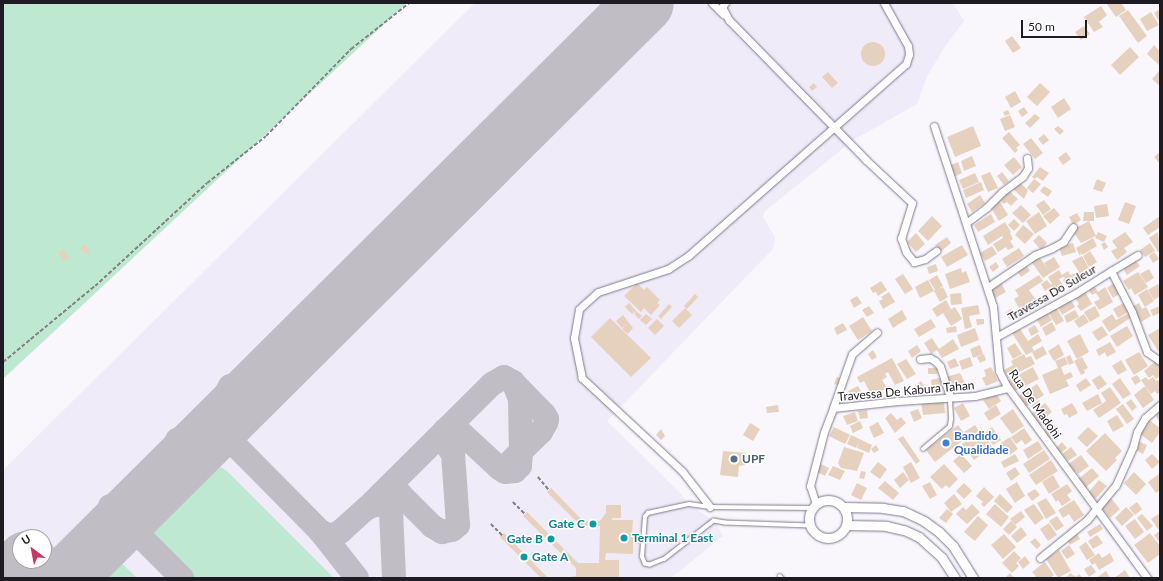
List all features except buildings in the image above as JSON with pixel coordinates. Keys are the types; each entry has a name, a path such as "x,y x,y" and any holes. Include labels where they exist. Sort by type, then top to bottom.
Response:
{"street":[{"path":"712,3 834,128 912,203 901,238 906,252 914,262 925,259 936,251"},
{"path":"725,3 722,7 729,20"},
{"path":"710,507 682,471 582,378 574,338 579,309 598,292 668,270 688,256 906,64 909,54 908,46 884,3"},
{"name":"Rua De Madohi","path":"934,126 994,306 999,371 1008,388 1147,578"},
{"path":"966,223 1023,176 1028,168 1027,158"},
{"path":"988,288 1035,255 1063,242 1073,227"},
{"path":"1111,271 1138,255"},
{"name":"Travessa Do Suleur","path":"996,337 1069,297 1111,271 1132,312 1146,352 1160,361"},
{"path":"833,408 852,354 877,332"},
{"path":"920,359 930,358 940,366 950,397"},
{"name":"Travessa De Kabura Tahan","path":"814,506 810,486 824,432 833,408 975,396 1008,388"},
{"path":"1040,558 1087,520 1116,485 1133,447 1137,432 1145,418 1160,405"},
{"path":"828,499 834,500 844,507 847,513 847,525 842,532 836,536 828,538 814,532 810,526 810,514 814,506 828,499"},
{"path":"844,507 883,508 903,511 924,520 953,546 973,578"},
{"path":"847,525 886,526 904,530 919,537 942,558 955,578"}],"lane":[{"path":"923,450 950,426 950,397"},
{"path":"810,526 725,523 714,521 665,559 650,565 645,564 642,556 645,517 648,513 689,504 710,507 814,506"}],"path":[{"path":"3,362 95,286 207,183 266,136 351,48 409,3"},
{"path":"538,477 549,490"},
{"path":"513,502 525,514"},
{"path":"491,524 502,535"}],"shaded area":[{"path":"475,3 953,3 964,21 944,48 927,77 917,104 855,139 765,211 763,217 775,237 773,249 607,421 678,491 689,504 714,521 723,536 671,578 3,578 3,470"}],"green space":[{"path":"3,3 407,3 3,379"},
{"path":"191,461 205,461 219,466 227,471 334,578 195,578 134,516 176,469"},
{"path":"106,548 137,578 76,578"}],"taxiway":[{"path":"320,531 330,536 340,532 367,508 492,384 504,377 513,382 547,419 541,432 509,463"},
{"path":"445,430 454,428 458,430 499,468 505,472 515,471 520,466 521,452 520,399 513,382"},
{"path":"230,386 223,399 220,414 227,437 320,531 357,578"},
{"path":"177,440 192,433 204,431 215,432 227,437"},
{"path":"382,493 393,491 400,494 432,526 442,532 452,530 458,525 453,454 444,441 435,441"},
{"path":"367,508 375,505 385,505 391,511 394,578"},
{"path":"110,506 182,578"}],"runway":[{"path":"66,578 644,3"},
{"path":"10,578 19,569"}],"place":[{"name":"Bandido Qualidade","path":"946,443"},
{"name":"UPF","path":"734,459"},
{"name":"Gate C","path":"593,524"},
{"name":"Terminal 1 East","path":"624,538"},
{"name":"Gate B","path":"551,539"},
{"name":"Gate A","path":"524,557"}]}
